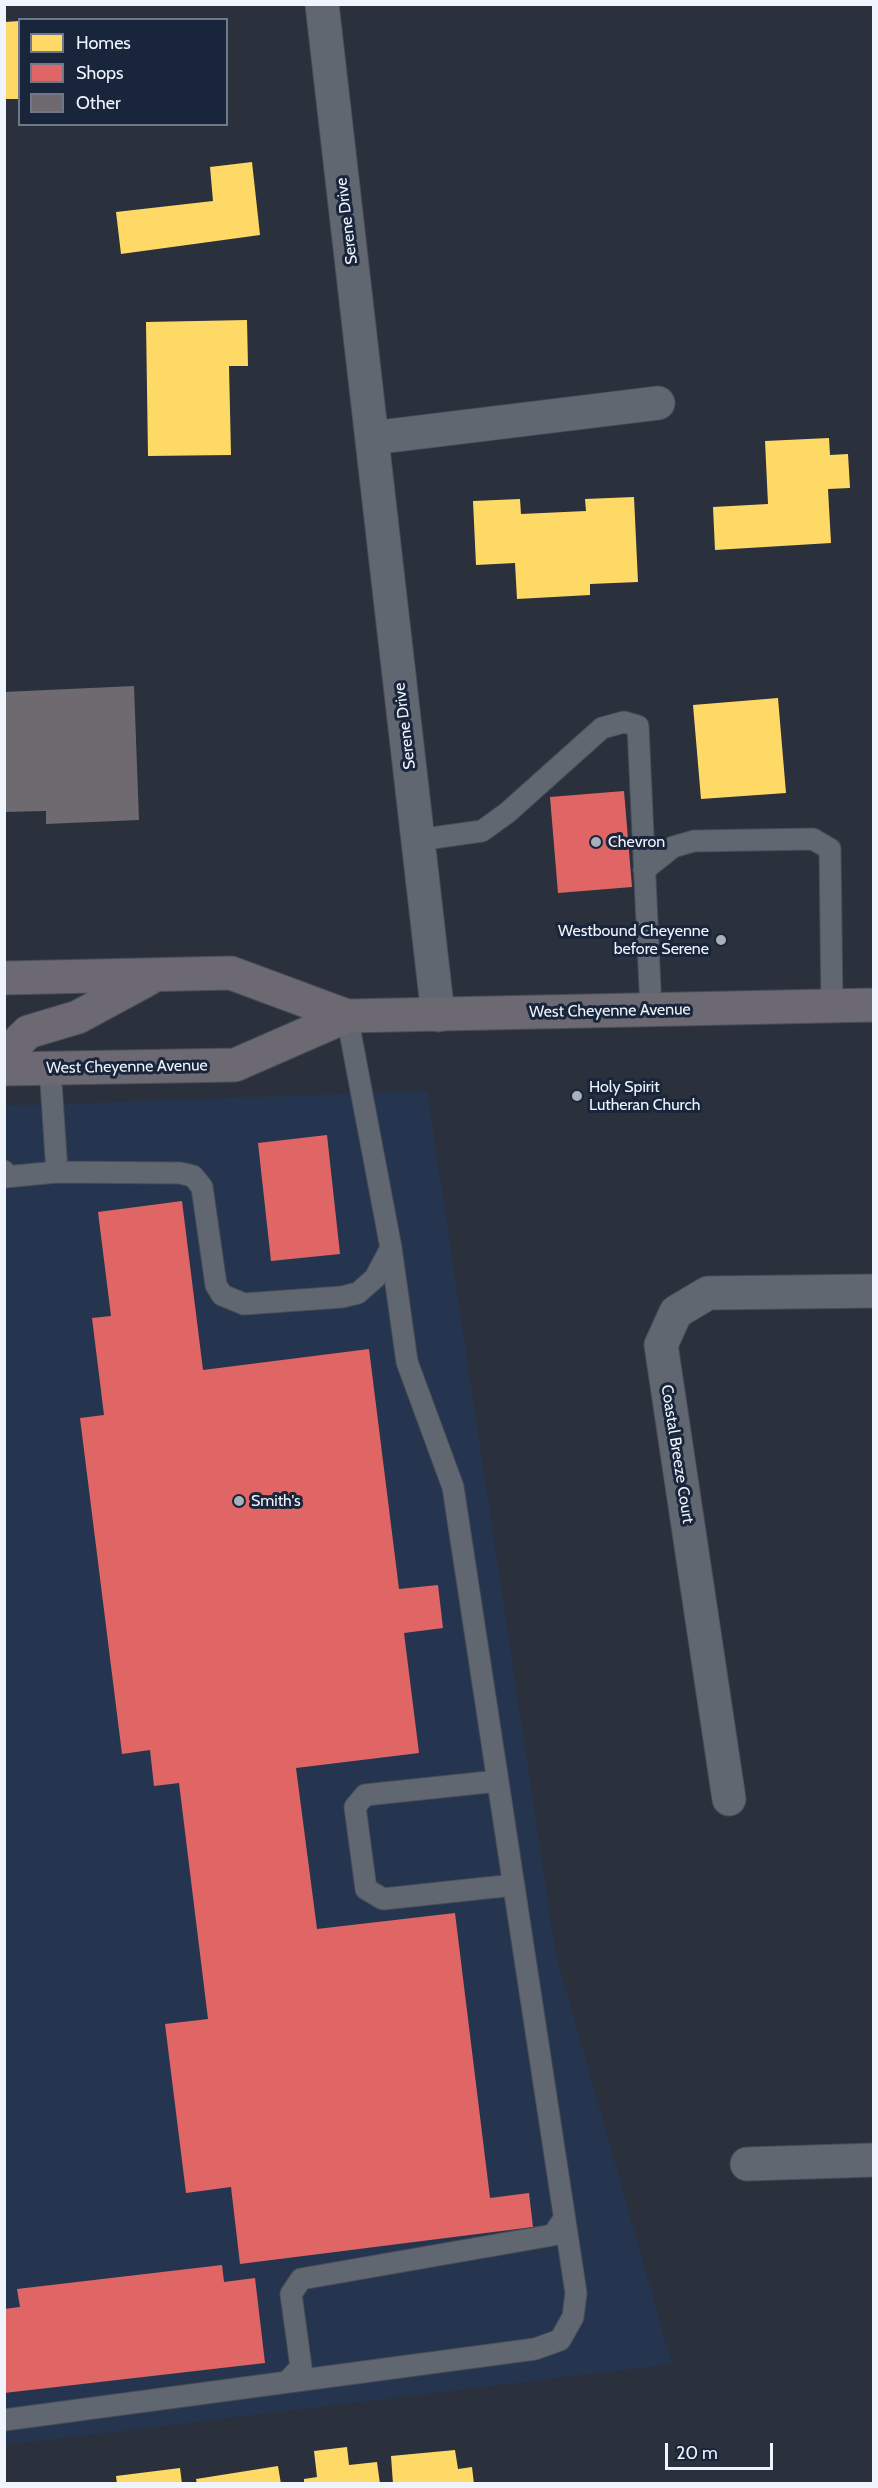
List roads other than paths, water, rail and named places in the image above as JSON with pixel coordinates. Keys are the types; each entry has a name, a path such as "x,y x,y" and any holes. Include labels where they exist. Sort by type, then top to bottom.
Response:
{"main road":[{"name":"West Cheyenne Avenue","path":"4,978 231,973 347,1016 873,1005"},
{"path":"4,1056 28,1032 78,1017 155,976"},
{"name":"West Cheyenne Avenue","path":"4,1069 235,1065 347,1016"}],"street":[{"name":"Serene Drive","path":"322,4 438,1015"},
{"path":"372,438 658,403"},
{"name":"Coastal Breeze Court","path":"729,1799 661,1345 676,1312 708,1293 873,1291"},
{"path":"747,2164 873,2160"}],"lane":[{"path":"418,840 482,831 507,813 602,728 624,722 638,726 651,1010"},
{"path":"644,870 673,847 694,841 813,839 830,849 831,1006"},
{"path":"4,2420 535,2349 560,2340 573,2317 576,2293 453,1487 407,1362 390,1248 347,1016"},
{"path":"50,1068 57,1172"},
{"path":"4,1171 5,1177 57,1172 180,1173 193,1176 202,1187 216,1285 222,1295 244,1304 342,1297 358,1293 375,1278 390,1248"},
{"path":"498,1781 365,1795 355,1807 366,1888 383,1899 514,1886"},
{"path":"287,2382 301,2367 291,2294 300,2279 553,2235 564,2219"}],"place":[{"name":"Chevron","path":"596,842"},
{"name":"Westbound Cheyenne before Serene","path":"721,940"},
{"name":"Holy Spirit Lutheran Church","path":"577,1096"},
{"name":"Smith's","path":"239,1501"}]}
